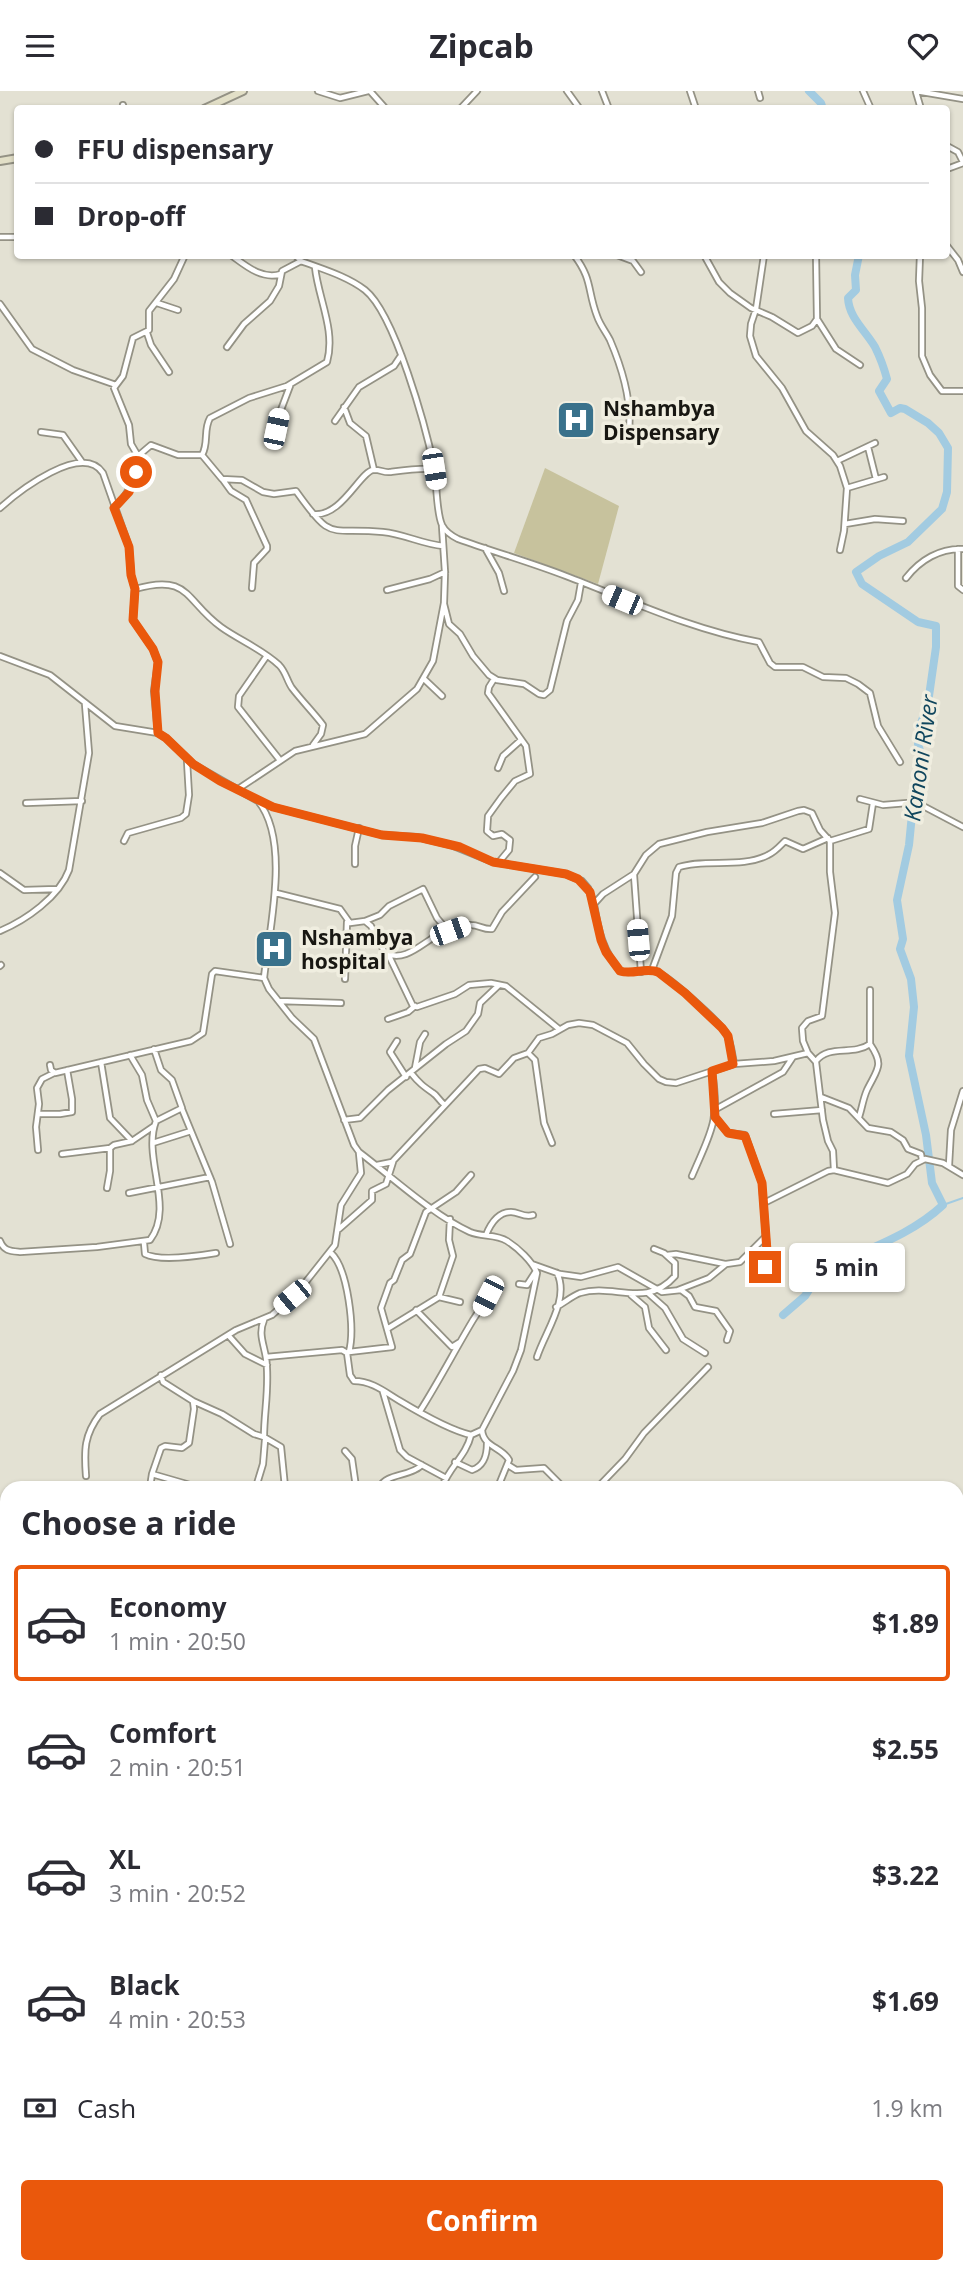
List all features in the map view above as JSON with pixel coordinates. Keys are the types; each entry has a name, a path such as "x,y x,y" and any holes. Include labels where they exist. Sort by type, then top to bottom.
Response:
{"main road":[{"path":"213,105 243,91"}],"street":[{"path":"318,91 340,98 369,91 382,105"},
{"path":"758,91 760,98"},
{"path":"916,91 963,99"},
{"path":"950,148 958,152 963,162"},
{"path":"961,257 963,272"},
{"path":"169,372 151,345 147,333 149,311 174,279 183,259"},
{"path":"236,259 259,274 281,274"},
{"path":"300,259 356,284 370,295 401,356 421,412 434,469 442,525 444,603 449,624 460,634 477,662 494,679 519,682 541,695 547,693 567,621 578,600 582,582"},
{"path":"576,259 588,276 597,317 610,341 620,370 630,404 629,431"},
{"path":"628,259 633,261 641,272"},
{"path":"706,259 724,288 751,308 798,333 808,329 817,319"},
{"path":"763,259 756,310 750,328 756,356 782,387 806,431 837,461 847,488 840,550"},
{"path":"816,259 817,319 836,349 860,365"},
{"path":"920,259 922,356 930,375 942,391 963,391"},
{"path":"227,347 244,324 270,301 285,269 302,261"},
{"path":"202,455 206,447 206,424 210,418 249,398 290,385 321,367 329,358 327,317 315,267"},
{"path":"157,303 178,310"},
{"path":"0,304 32,349 66,367 116,385"},
{"path":"138,456 131,444 129,425 115,394 116,385 123,376 133,338 147,333"},
{"path":"335,421 359,387 394,366 401,356"},
{"path":"274,442 279,415 290,385"},
{"path":"344,407 350,423 366,436 374,470"},
{"path":"41,432 63,435 82,463"},
{"path":"837,461 875,443"},
{"path":"114,508 125,497 133,483 138,456 151,445 178,455 202,455"},
{"path":"867,447 876,479"},
{"path":"202,455 231,491 248,503 267,546 254,563 252,588"},
{"path":"0,508 35,482 69,464 82,463 100,468 129,547 135,589 133,620 153,649 158,662 155,691 158,733"},
{"path":"312,514 321,515 330,510 350,495 368,473 374,470 388,472 434,469"},
{"path":"847,488 884,477"},
{"path":"222,479 242,480 263,492 274,494 296,491 322,525 338,532 384,532 426,544 443,545"},
{"path":"845,524 875,519 903,521"},
{"path":"442,525 458,539 582,582 630,603 695,626 759,642 770,663 778,668 803,667 823,677 846,678 858,684 870,693 878,726 900,762"},
{"path":"485,547 499,573 504,591"},
{"path":"906,577 929,557 960,549 958,586 963,590"},
{"path":"387,590 430,579 445,572"},
{"path":"135,589 165,583 184,591 220,627 258,649 282,668 293,689 323,725 321,734 313,745"},
{"path":"238,789 279,759 295,751 365,734 410,697 424,680 436,649 444,603"},
{"path":"0,656 50,675 114,726 158,733 187,760 258,801 382,835 417,837 460,847 499,863 572,876 582,881 594,904 601,940 612,962 620,971 652,970 685,993 728,1036 733,1064"},
{"path":"266,657 239,696 238,707 279,759"},
{"path":"494,679 488,689 489,695 522,740 527,750 530,774 513,782 487,820 487,831 490,834 502,834 510,840 509,850 499,863"},
{"path":"424,680 442,696"},
{"path":"0,931 12,926 40,906 58,889 69,870 89,753 85,703"},
{"path":"498,768 503,757 522,740"},
{"path":"124,841 128,834 181,818 186,814 189,795 187,760"},
{"path":"860,799 883,805 907,803"},
{"path":"26,803 82,801"},
{"path":"258,801 265,809 272,829 276,893 264,978 278,1001 314,1039 351,1140 359,1152 433,1208 470,1232 508,1242 536,1271 534,1293 521,1350 482,1430 471,1435 452,1428 368,1382 353,1380 350,1375 349,1353 352,1331 341,1268 331,1253"},
{"path":"652,970 672,916 676,873 679,867 754,860 771,854 785,841 803,849 869,829 873,803"},
{"path":"925,807 963,827"},
{"path":"594,904 603,894 634,874 646,855 659,844 707,832 768,822 798,811 812,813 818,827 829,839 835,913 822,1016 808,1021 802,1028 803,1041 816,1062 826,1134 833,1151 834,1170"},
{"path":"355,865 359,828"},
{"path":"0,873 24,890 58,889"},
{"path":"634,874 641,972"},
{"path":"388,955 400,956 448,931 469,925 492,929 502,912 535,877"},
{"path":"347,921 365,921 380,915 389,906 423,889 437,918 448,931"},
{"path":"276,893 340,909 347,921 345,979"},
{"path":"365,921 371,926 415,1006"},
{"path":"38,1150 38,1085 42,1079 55,1073 200,1037 203,1033 212,974 215,971 264,978"},
{"path":"388,1019 478,983 511,989 559,1029"},
{"path":"344,1120 360,1118 405,1077 468,1029 478,1014 480,1003 499,985"},
{"path":"859,1117 869,1087 878,1071 877,1055 870,1044 870,990"},
{"path":"278,1001 341,1003"},
{"path":"377,1165 395,1160 480,1069 485,1068 499,1074 514,1058 528,1053 539,1038 579,1023 593,1025 611,1033 627,1044 659,1079 666,1082 676,1083 733,1064 808,1053"},
{"path":"425,1034 413,1071 426,1090 445,1105"},
{"path":"397,1041 390,1052 405,1077"},
{"path":"816,1062 826,1052 858,1049 870,1044"},
{"path":"154,1049 161,1070 172,1080 210,1177 230,1244"},
{"path":"528,1053 535,1060 546,1132 551,1143"},
{"path":"0,1241 3,1248 20,1252 144,1243 153,1236 159,1208 153,1143 155,1123 142,1075 130,1055"},
{"path":"716,1109 783,1072 793,1057"},
{"path":"101,1062 110,1118 132,1141"},
{"path":"50,1065 55,1073"},
{"path":"38,1114 72,1112 67,1070"},
{"path":"692,1176 710,1138 715,1117 712,1071"},
{"path":"949,1166 951,1130 963,1091"},
{"path":"821,1097 845,1106 868,1128 886,1130 899,1136 908,1149 921,1154 922,1160"},
{"path":"62,1154 110,1148 132,1141 155,1123 182,1108"},
{"path":"774,1114 822,1110"},
{"path":"715,1117 728,1133 743,1134 746,1137 760,1172 767,1251 763,1271"},
{"path":"153,1143 191,1131"},
{"path":"107,1188 110,1148"},
{"path":"359,1152 361,1173"},
{"path":"338,1230 372,1200 372,1191 386,1184 395,1160"},
{"path":"764,1203 834,1170 887,1183 907,1174 922,1160 938,1161 963,1175"},
{"path":"86,1476 85,1455 90,1428 100,1414 244,1325 264,1319 298,1293 315,1269 331,1253 337,1239 341,1205 371,1161"},
{"path":"266,1357 391,1348 381,1308 390,1283 394,1280 401,1262 409,1255 426,1212 456,1192 471,1175"},
{"path":"129,1193 210,1177"},
{"path":"486,1235 494,1221 506,1213 513,1212 527,1217 533,1215"},
{"path":"387,1329 439,1297 453,1256 449,1240 450,1219"},
{"path":"667,1255 676,1254 726,1264 740,1262 764,1237"},
{"path":"144,1243 145,1254 151,1256 187,1257 216,1252"},
{"path":"556,1307 584,1293 631,1294 647,1292 669,1283 675,1276 674,1261 654,1249"},
{"path":"531,1263 581,1277 618,1267 665,1292 678,1290 713,1276 726,1264"},
{"path":"519,1284 527,1285 536,1271"},
{"path":"537,1357 561,1290 557,1272"},
{"path":"420,1411 492,1287"},
{"path":"678,1290 688,1294 696,1308 716,1311 730,1331 727,1340"},
{"path":"647,1292 665,1308 683,1339 705,1353"},
{"path":"631,1294 645,1307 651,1332 666,1350"},
{"path":"439,1297 460,1302"},
{"path":"416,1310 452,1347 464,1338"},
{"path":"258,1481 263,1464 265,1438 267,1365 261,1336 264,1319"},
{"path":"228,1335 245,1353 267,1365"},
{"path":"604,1481 628,1456 644,1433 708,1367"},
{"path":"161,1375 163,1382"},
{"path":"150,1382 163,1382 192,1401 222,1414 281,1447 284,1481"},
{"path":"383,1391 400,1450 446,1478"},
{"path":"151,1481 161,1448 182,1448 189,1443 194,1409 192,1401"},
{"path":"455,1462 468,1469 476,1469 485,1458 487,1443 482,1430"},
{"path":"445,1481 466,1449 471,1435"},
{"path":"487,1443 505,1454 509,1460 501,1481"},
{"path":"345,1451 352,1459 355,1481"},
{"path":"383,1481 415,1471 422,1465"},
{"path":"508,1465 516,1469 544,1468 557,1481"},
{"path":"152,1474 176,1481"}],"shaded area":[{"name":"Nshambya Dispensary","path":"582,407 589,425 570,433 562,416"},
{"path":"545,468 619,506 598,584 514,553"}],"waterway":[{"name":"Kanoni River","path":"809,91 822,105"},
{"name":"Kanoni River","path":"783,1315 805,1296 819,1274 826,1269 902,1234 943,1205 932,1183 926,1135 909,1056 914,1007 911,979 900,949 903,939 897,900 923,761 918,744 919,729 928,703 936,647 936,626 918,622 862,584 856,572 879,556 908,542 942,509 947,492 948,448 939,433 928,423 905,409 900,408 891,413 879,391 887,379 883,367 875,347 854,318 849,305 848,298 856,290 858,259"},
{"path":"943,1205 963,1198"}],"place":[{"name":"Nshambya Dispensary","path":"576,420"},
{"name":"Nshambya hospital","path":"274,949"}],"route":[{"path":"136,472 129,492 114,508 129,547 135,589 133,620 157,655 155,696 158,733 193,764 220,781 273,807 375,834 411,836 460,847 493,862 566,874 582,881 590,892 606,952 620,971 658,972 707,1013 728,1036 733,1064 712,1071 715,1117 728,1133 745,1136 760,1172 767,1251 765,1267"}]}
